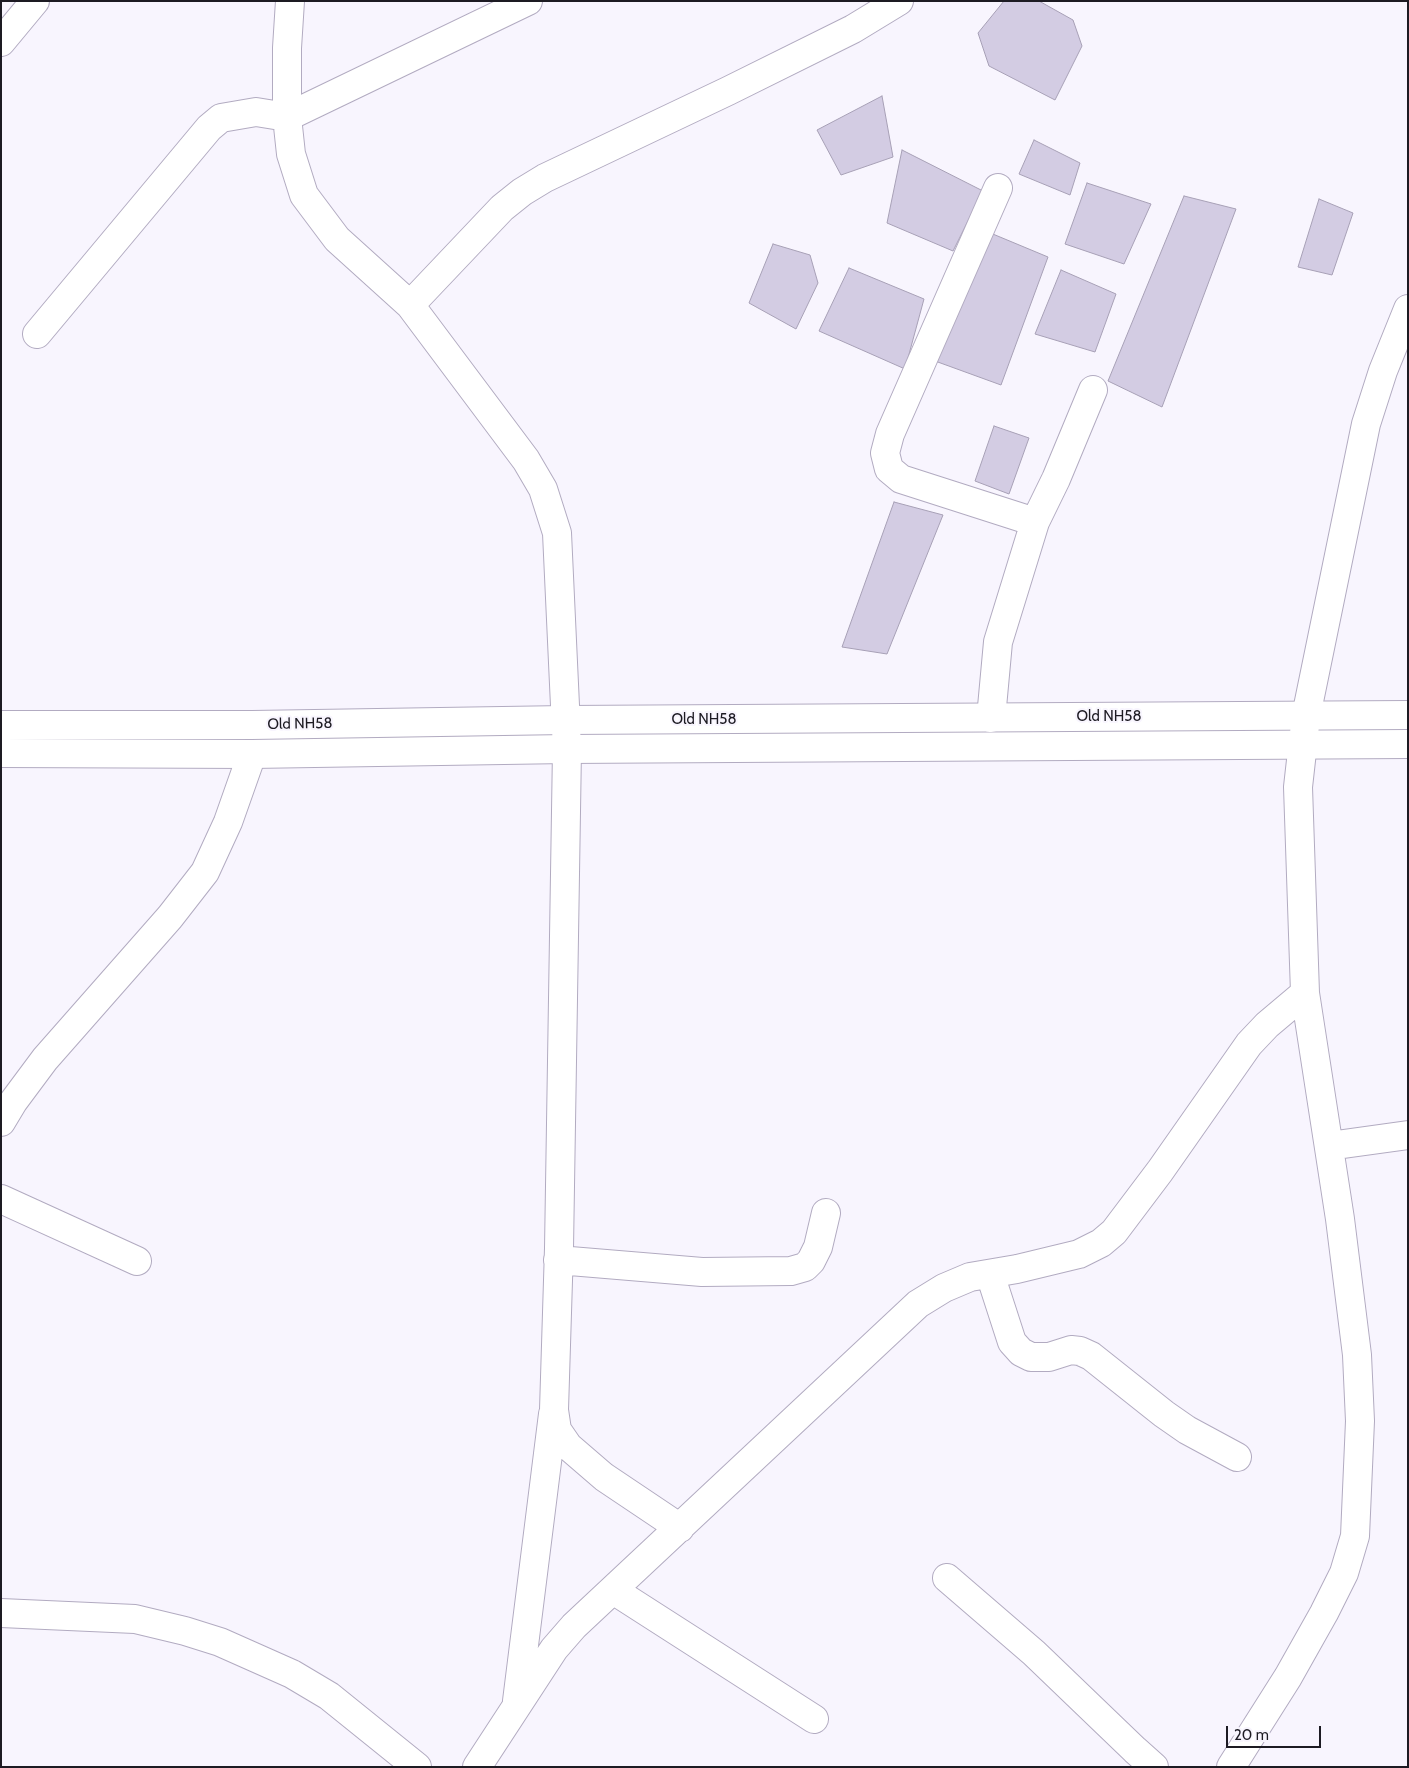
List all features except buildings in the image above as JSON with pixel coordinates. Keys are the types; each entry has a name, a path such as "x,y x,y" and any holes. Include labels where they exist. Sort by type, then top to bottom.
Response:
{"street":[{"path":"1,42 35,1"},
{"path":"290,1 287,48 287,117 291,154 304,195 337,239 410,305 526,460 543,489 557,533 567,749 554,1410 516,1707"},
{"path":"37,334 209,128 221,118 256,112 287,117 528,1"},
{"path":"410,305 502,208 522,192 545,178 853,29 899,1"},
{"path":"998,188 890,434 885,453 889,469 901,479 1035,522"},
{"path":"1232,1767 1288,1677 1324,1613 1344,1573 1356,1536 1360,1420 1357,1355 1329,1146 1305,993 1298,787 1306,716 1366,424 1383,371 1408,309"},
{"path":"991,718 998,642 1035,522 1094,390"},
{"name":"Old NH58","path":"1,725 252,725 565,720 1408,716"},
{"name":"Old NH58","path":"1,753 252,754 567,749 1408,744"},
{"path":"1,1122 13,1102 45,1059 170,917 205,872 228,822 252,754"},
{"path":"477,1767 554,1649 574,1626 918,1304 944,1288 970,1277 1079,1254 1101,1243 1114,1232 1160,1171 1249,1044 1267,1025 1305,993"},
{"path":"1329,1146 1408,1135"},
{"path":"1,1199 136,1261"},
{"path":"558,1260 702,1272 791,1271 805,1267 811,1261 818,1248 826,1213"},
{"path":"990,1274 1012,1342 1021,1352 1031,1357 1040,1358 1071,1350 1080,1351 1091,1356 1187,1430 1237,1457"},
{"path":"554,1410 557,1430 568,1446 604,1478 680,1528"},
{"path":"947,1578 1034,1653 1154,1767"},
{"path":"613,1590 814,1719"},
{"path":"1,1613 135,1619 220,1642 292,1674 329,1696 417,1767"}]}
